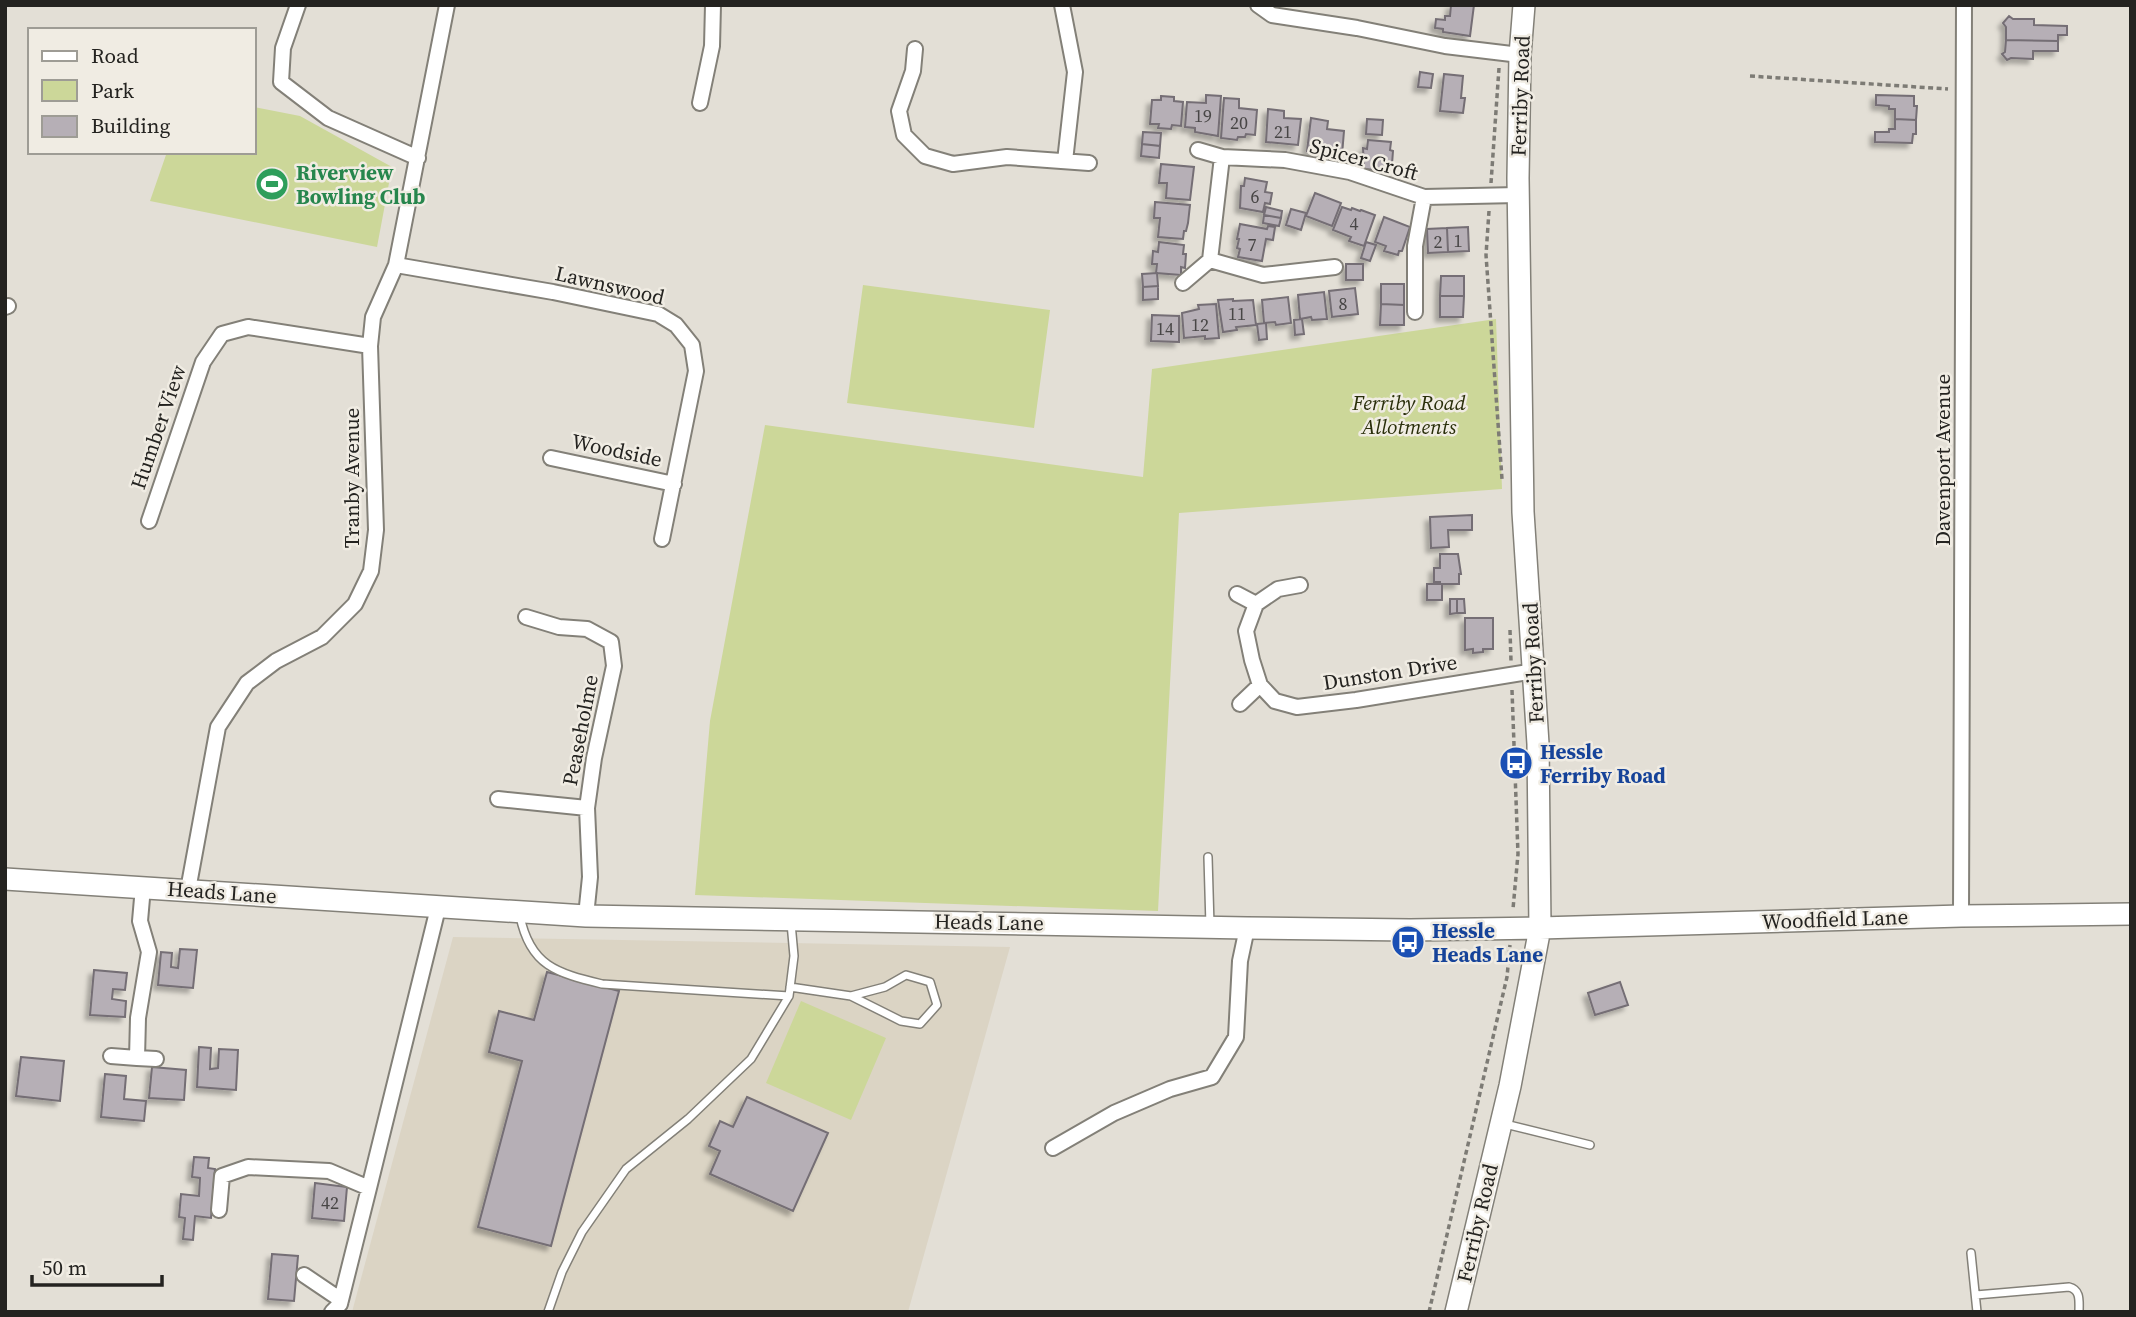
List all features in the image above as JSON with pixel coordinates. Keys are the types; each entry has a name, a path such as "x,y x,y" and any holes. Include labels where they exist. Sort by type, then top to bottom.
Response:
{"street":[{"path":"298,5 284,48 281,82 328,118 418,158"},
{"name":"Tranby Avenue","path":"188,890 218,727 247,684 276,661 322,637 355,604 371,571 376,530 370,346 373,317 396,265 447,5"},
{"path":"700,103 712,46 713,5"},
{"path":"1062,5 1075,72 1065,161"},
{"path":"1258,5 1272,15 1357,28 1445,46 1520,55"},
{"name":"Ferriby Road","path":"1456,1312 1501,1123 1539,928 1538,744 1523,512 1518,195 1520,55 1524,5"},
{"name":"Davenport Avenue","path":"1961,916 1964,5"},
{"path":"915,49 913,71 899,111 904,135 925,156 953,164 1007,157 1089,163"},
{"name":"Spicer Croft","path":"1198,150 1222,157 1285,160 1350,172 1424,197 1518,195"},
{"path":"1183,283 1210,260 1222,157"},
{"path":"1415,312 1415,246 1424,197"},
{"path":"1210,260 1263,275 1335,267"},
{"name":"Lawnswood","path":"396,265 658,314 676,325 692,345 695,371 662,539"},
{"name":"Humber View","path":"149,521 203,362 222,334 248,327 370,346"},
{"name":"Woodside","path":"551,458 674,484"},
{"path":"1240,704 1260,685 1247,631 1256,604 1279,589 1300,585"},
{"path":"1237,594 1256,604"},
{"name":"Peaseholme","path":"526,617 559,626 587,629 611,642 614,666 594,758 587,808 590,877 586,916"},
{"name":"Dunston Drive","path":"1260,685 1275,701 1297,707 1534,671"},
{"path":"498,799 587,808"},
{"name":"Heads Lane","path":"5,879 586,916 1247,928 1539,928"},
{"path":"137,1058 138,1018 149,953 140,921 143,887"},
{"path":"304,1276 337,1306 438,908"},
{"name":"Woodfield Lane","path":"1539,928 2131,914"},
{"path":"1053,1149 1114,1113 1170,1089 1212,1077 1236,1037 1240,961 1247,928"},
{"path":"111,1056 156,1059"},
{"path":"219,1210 222,1176 248,1167 328,1171 369,1188"}],"lane":[{"path":"1208,857 1210,927"},
{"path":"519,911 524,937 539,957 552,969 571,977 602,984 789,996"},
{"path":"548,1312 562,1272 582,1232 626,1170 688,1118 751,1059 789,996 794,956 790,918"},
{"path":"790,987 851,996 901,1021 920,1024 937,1004 930,982 906,975 885,987 851,996"},
{"path":"1501,1123 1590,1145"},
{"path":"1971,1253 1977,1312"},
{"path":"1976,1295 2069,1287 2075,1288 2078,1293 2079,1312"}],"path":[{"path":"1750,76 1964,90"}],"shaded area":[{"path":"453,937 1010,947 908,1312 352,1312"}],"green space":[{"name":"Riverview Bowling Club","path":"256,107 300,116 392,167 377,247 150,201 166,154 256,154"},
{"path":"863,285 1050,310 1034,428 847,403"},
{"name":"Ferriby Road Allotments","path":"1496,319 1502,489 1179,513 1158,911 695,895 710,721 765,425 1143,477 1152,369"},
{"path":"801,1001 886,1038 851,1120 766,1083"}],"building":[{"path":"1451,5 1474,5 1470,36 1443,32 1443,29 1435,28 1436,19 1445,20 1445,16 1450,16"},
{"path":"2009,16 2013,19 2034,19 2034,25 2067,26 2067,35 2058,35 2058,41 2006,40 2006,27 2003,23"},
{"path":"2006,40 2058,41 2058,51 2033,51 2033,59 2007,60 2002,54 2005,52"},
{"path":"1420,72 1433,74 1431,88 1418,87"},
{"path":"1444,74 1463,76 1463,113 1440,111"},
{"path":"1206,95 1221,96 1218,136 1195,132 1195,128 1185,127 1187,102 1206,103"},
{"path":"1876,95 1914,96 1914,106 1917,106 1916,120 1895,119 1895,109 1876,105"},
{"path":"1161,96 1174,97 1174,101 1183,102 1181,126 1172,125 1171,129 1150,124 1152,100 1161,100"},
{"path":"1224,98 1239,99 1239,108 1257,110 1255,135 1246,134 1237,140 1221,138"},
{"path":"1268,109 1284,111 1284,118 1301,119 1298,145 1266,142"},
{"path":"1311,118 1328,121 1327,129 1344,131 1342,155 1307,151"},
{"path":"1367,119 1383,120 1382,135 1366,134"},
{"path":"1895,119 1916,120 1916,134 1913,134 1912,143 1875,142 1875,132 1895,129"},
{"path":"1143,132 1161,133 1160,146 1142,144"},
{"path":"1368,140 1391,142 1392,164 1389,163 1388,171 1364,169 1363,148 1367,149"},
{"path":"1142,144 1160,146 1159,158 1141,156"},
{"path":"1161,164 1194,167 1190,200 1166,198 1167,183 1159,183"},
{"path":"1245,178 1267,182 1265,192 1272,193 1270,204 1265,203 1263,212 1240,208 1241,186 1244,186"},
{"path":"1315,193 1341,203 1332,226 1306,216"},
{"path":"1155,202 1190,205 1183,239 1158,237 1160,218 1154,218"},
{"path":"1266,207 1282,211 1281,218 1264,215"},
{"path":"1342,207 1375,215 1364,246 1349,241 1351,237 1333,230"},
{"path":"1291,209 1306,213 1301,230 1286,225"},
{"path":"1264,215 1281,218 1279,226 1263,223"},
{"path":"1384,217 1410,227 1402,251 1399,251 1398,255 1384,251 1386,246 1375,242"},
{"path":"1240,224 1267,229 1268,226 1275,227 1273,240 1266,239 1262,261 1238,257"},
{"path":"1468,227 1469,251 1448,252 1447,228"},
{"path":"1447,228 1448,252 1428,253 1427,229"},
{"path":"1159,242 1184,245 1185,268 1181,267 1181,275 1156,273 1157,264 1152,264 1153,251 1158,252"},
{"path":"1366,242 1376,245 1370,261 1361,258"},
{"path":"1346,264 1363,264 1363,280 1346,280"},
{"path":"1157,273 1158,286 1143,287 1142,274"},
{"path":"1441,276 1464,276 1464,296 1440,296"},
{"path":"1381,284 1404,284 1404,305 1381,304"},
{"path":"1158,286 1158,299 1143,300 1143,287"},
{"path":"1355,288 1358,314 1332,317 1329,291"},
{"path":"1324,292 1327,319 1300,319 1298,295"},
{"path":"1440,296 1464,296 1463,317 1440,317"},
{"path":"1288,297 1291,323 1264,323 1262,300"},
{"path":"1218,300 1253,300 1256,325 1236,327 1237,330 1223,332"},
{"path":"1216,304 1219,338 1184,338 1182,313 1199,309 1198,305"},
{"path":"1381,304 1404,305 1404,325 1380,325"},
{"path":"1152,315 1179,316 1179,342 1151,341"},
{"path":"1302,319 1304,334 1295,335 1294,320"},
{"path":"1266,323 1267,339 1259,340 1257,324"},
{"path":"1472,515 1472,530 1448,530 1449,547 1431,548 1430,517"},
{"path":"1440,554 1458,554 1461,574 1459,584 1434,582 1434,568 1440,568"},
{"path":"1427,584 1442,584 1442,600 1427,600"},
{"path":"1450,599 1457,599 1457,613 1450,614"},
{"path":"1457,599 1464,599 1465,613 1457,613"},
{"path":"1465,618 1493,618 1493,649 1473,653 1473,649 1465,650"},
{"path":"180,949 197,950 193,988 158,985 161,952 172,953 171,967 178,968"},
{"path":"94,970 127,973 125,990 113,989 112,999 126,1001 125,1017 90,1015"},
{"path":"547,972 619,991 551,1246 478,1227 522,1061 489,1052 499,1011 534,1020"},
{"path":"1620,982 1628,1005 1595,1015 1588,993"},
{"path":"199,1047 211,1048 210,1069 218,1068 219,1049 238,1050 236,1090 197,1087"},
{"path":"21,1057 64,1061 60,1101 16,1096"},
{"path":"152,1067 186,1070 184,1100 149,1098"},
{"path":"105,1074 126,1076 124,1099 146,1101 144,1121 101,1117"},
{"path":"747,1097 828,1133 793,1211 710,1174 720,1151 709,1146 720,1121 733,1127"},
{"path":"194,1157 209,1158 208,1168 215,1169 211,1218 195,1216 193,1240 183,1239 185,1218 179,1217 181,1194 199,1196 200,1178 192,1177"},
{"path":"315,1183 347,1187 344,1221 312,1218"},
{"path":"272,1254 298,1256 294,1301 268,1299"}],"place":[{"name":"Riverview Bowling Club","path":"272,184"},
{"name":"Hessle Ferriby Road","path":"1516,763"},
{"name":"Hessle Heads Lane","path":"1408,942"}]}
